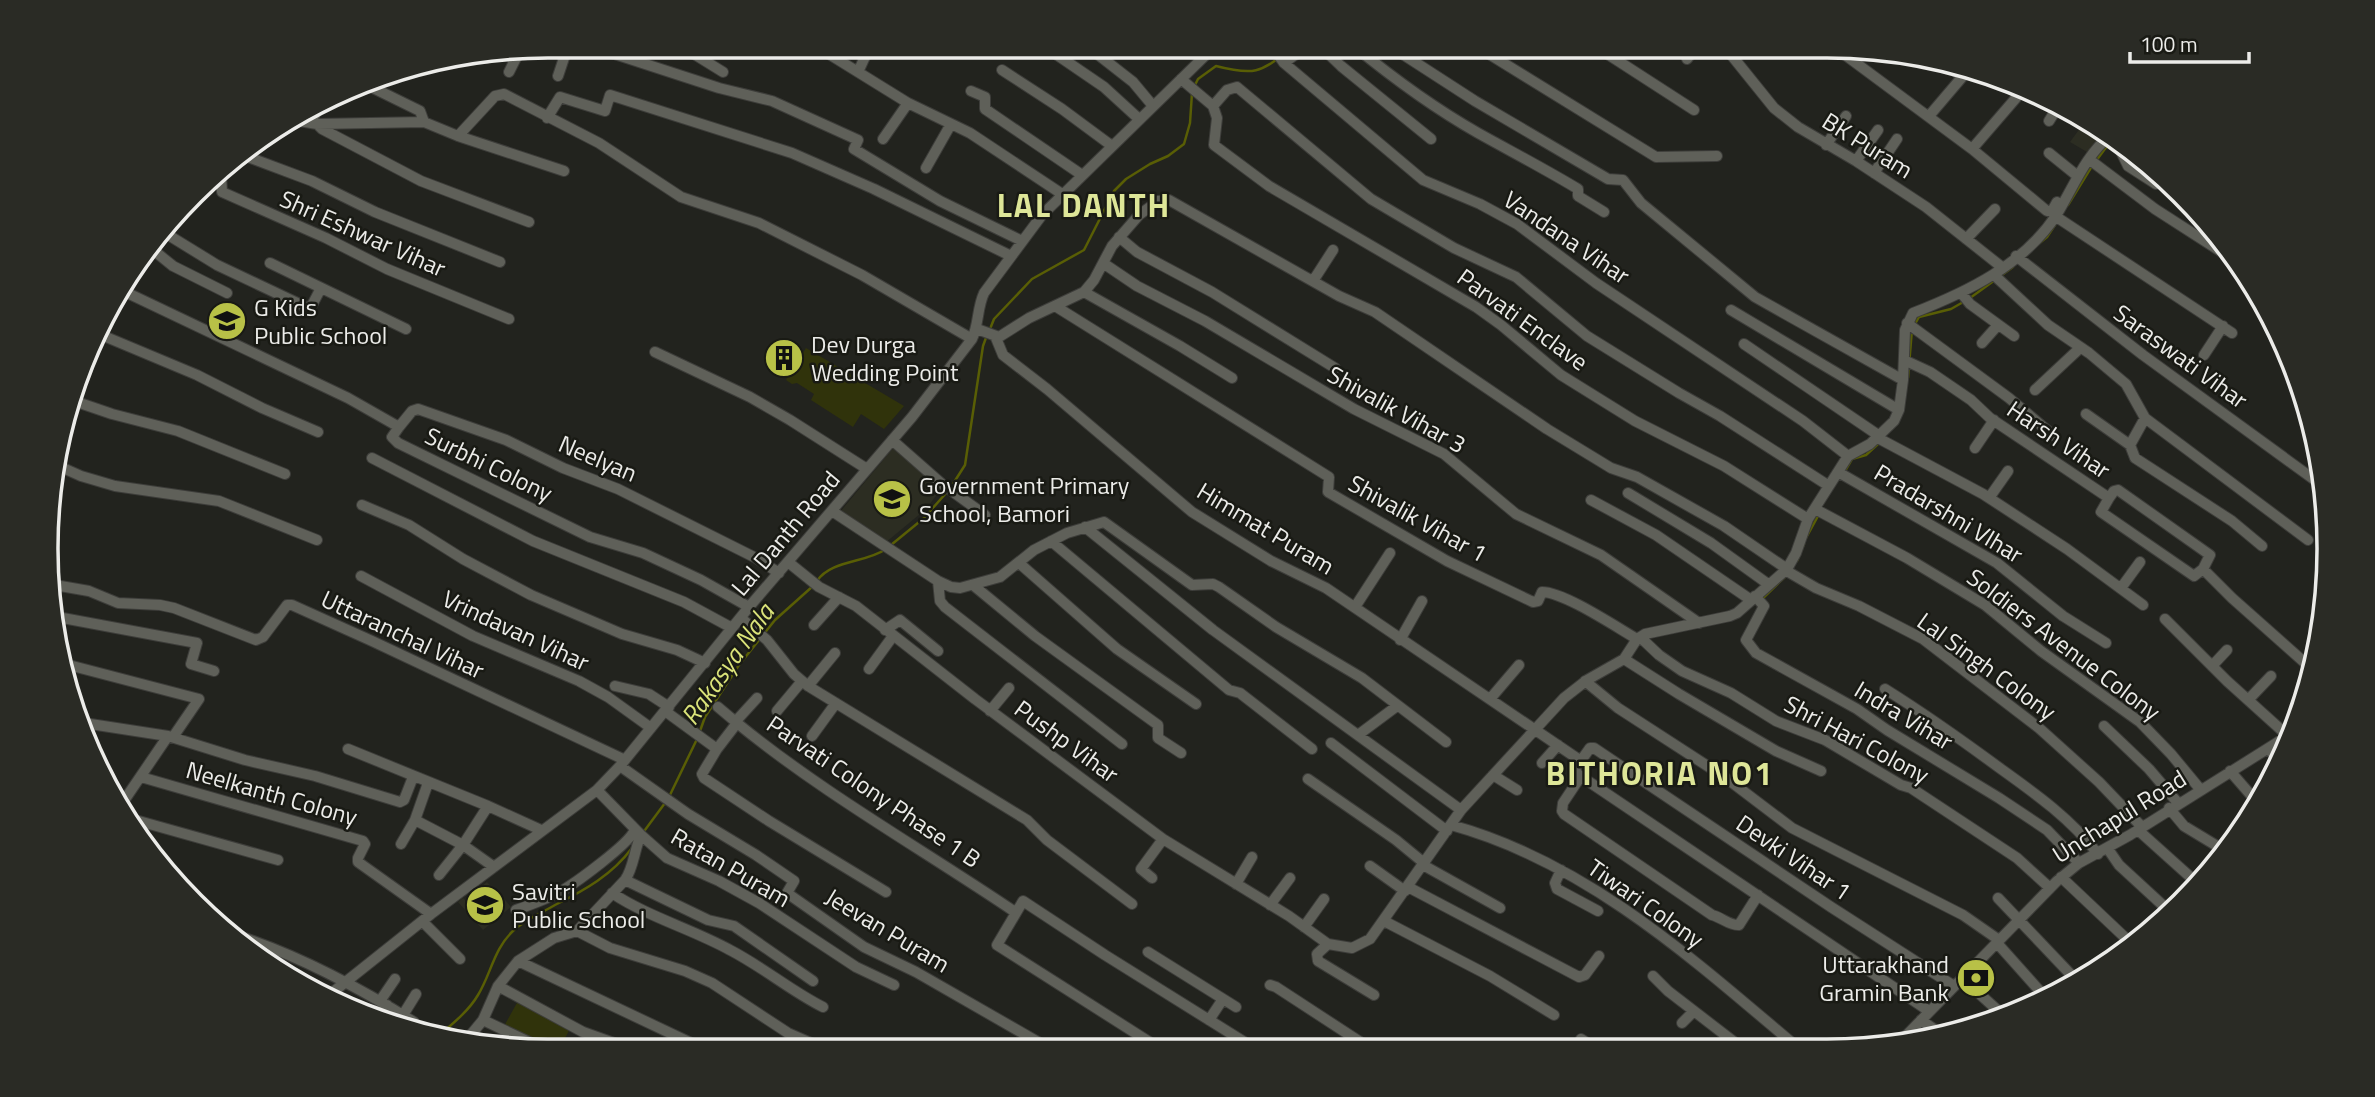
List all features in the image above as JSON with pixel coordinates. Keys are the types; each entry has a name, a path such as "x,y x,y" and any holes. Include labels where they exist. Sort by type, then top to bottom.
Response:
{"street":[{"path":"558,76 564,58"},
{"path":"627,58 719,88 772,101 858,140 854,149 940,201 1022,241"},
{"path":"700,58 723,72"},
{"path":"839,58 908,103 970,133 1062,194"},
{"path":"858,72 864,58"},
{"path":"1061,58 1104,88 1139,119"},
{"path":"1102,58 1133,82 1153,106"},
{"name":"Lal Danth Road","path":"335,991 431,914 597,790 623,763 748,607 984,335 981,299 1022,241 1062,194 1153,106 1184,82 1205,58"},
{"name":"Vandana Vihar","path":"1281,58 1423,180 1517,224 1596,283 1803,421 1849,456"},
{"path":"1332,58 1431,139"},
{"path":"1370,58 1435,107 1545,169 1578,190 1578,196 1604,212"},
{"path":"1409,58 1475,101 1608,179 1623,180 1641,203 1755,297 1903,380"},
{"path":"1495,58 1656,157 1717,156"},
{"path":"1614,58 1694,110"},
{"name":"BK Puram","path":"1734,58 1774,108 1826,145 1856,161 1926,207 2003,268"},
{"path":"509,72 515,59"},
{"path":"1850,59 1972,149 2047,211 2232,333"},
{"path":"1002,70 1112,146"},
{"path":"1929,116 1962,77"},
{"path":"1184,82 1213,106 1227,90 1237,87 1371,200 1454,248 1516,277 1587,336 1829,486"},
{"path":"376,89 420,111 424,122"},
{"path":"971,91 985,97 985,109 1082,175"},
{"path":"458,136 500,93 600,143 681,197 759,223 984,335 1084,292 1119,237 1137,252 1212,292 1335,368"},
{"path":"547,118 561,97 605,111 610,94 792,153 874,189 1010,256"},
{"path":"1972,149 2016,98"},
{"path":"883,139 908,103"},
{"name":"Parvati Enclave","path":"1213,106 1217,118 1214,145 1269,186 1476,307 1502,325 1561,375 1635,421 1724,466 1808,519"},
{"path":"2049,121 2054,113"},
{"path":"314,123 316,116"},
{"path":"1826,145 1846,116"},
{"path":"305,122 424,122 564,171"},
{"path":"314,123 421,181 529,222"},
{"path":"926,168 951,124"},
{"path":"1856,161 1878,130"},
{"path":"1874,173 1897,139"},
{"path":"1374,995 1318,961 1317,954 1328,943 1352,948 1370,939 1461,810 1564,698 1585,681 1624,659 1639,638 1658,629 1730,616 1757,599 1768,584 1788,571 1808,519 1849,456 1870,444 1894,421 1899,410 1903,380 1909,362 1913,313 1965,299 1997,278 2003,268 2019,259 2057,217 2103,143"},
{"path":"2049,153 2075,174"},
{"path":"251,158 312,181 375,212 500,262"},
{"path":"2124,158 2128,166 2151,181"},
{"path":"2057,217 2075,174 2085,159 2093,160 2155,209 2211,244"},
{"name":"Shri Eshwar Vihar","path":"222,183 222,191 387,269 509,319"},
{"name":"Lal Singh Colony","path":"1119,237 1139,215 1158,201 1166,200 1375,312 1600,462 1637,477 1724,526 1816,588 1859,606 1932,646 2055,742 2099,782 2140,828 2191,877"},
{"path":"1966,239 1995,209"},
{"path":"170,236 218,265 310,309 321,288"},
{"path":"1313,281 1334,250"},
{"path":"157,253 173,266 227,293"},
{"name":"Saraswati Vihar","path":"2019,259 2153,362 2312,478"},
{"path":"270,263 405,329"},
{"name":"Shivalik Vihar 3","path":"1103,263 1137,286 1205,321 1354,409 1444,454 1516,514 1601,555 1699,623"},
{"path":"1997,278 2048,325 2126,384 2145,418 2308,540"},
{"path":"1084,292 1232,378"},
{"name":"Surbhi Colony","path":"129,293 348,398 399,427 392,437 398,443 590,537 643,553 701,580 748,607"},
{"path":"1965,299 2014,336"},
{"name":"Shivalik Vihar 1","path":"1055,306 1329,477 1328,492 1357,510 1447,561 1533,602 1538,601 1542,592 1546,591 1561,596 1639,638"},
{"path":"1731,310 1899,410"},
{"path":"1982,343 1998,325"},
{"path":"1911,326 2009,398 2054,436"},
{"path":"2204,355 2223,326"},
{"name":"Himmat Puram","path":"984,335 1003,355 1192,512 1271,561 1326,588 1581,761"},
{"path":"106,337 197,375 262,408 318,432"},
{"path":"1744,344 1827,398 1877,436 1989,498 2067,549 2143,605"},
{"path":"2035,390 2080,348"},
{"path":"655,352 750,397 867,469"},
{"name":"Harsh Vihar","path":"1909,362 1972,400 1994,420 2109,498 2101,512 2194,576 2203,569"},
{"path":"80,403 178,431 285,474"},
{"name":"Neelyan","path":"399,427 414,409 418,409 494,435 563,468 618,489 756,558 779,573"},
{"path":"2086,414 2130,445 2135,458 2232,521 2262,546"},
{"path":"2130,445 2145,418"},
{"path":"1975,448 1994,420"},
{"path":"892,440 985,515"},
{"path":"372,458 533,541 684,601 732,628"},
{"path":"64,469 115,486 219,501 317,540"},
{"path":"1989,498 2008,471"},
{"name":"Pradarshni VIhar","path":"1838,472 1997,563 2063,616 2106,643"},
{"path":"2109,498 2118,490 2210,555 2203,569 2304,662"},
{"path":"1628,494 1711,543 1768,584"},
{"path":"1591,500 1656,535 1757,599"},
{"path":"362,505 409,524 463,559 531,595 622,634 677,650 705,663"},
{"name":"Soldiers Avenue Colony","path":"1815,509 1907,558 1985,605 2041,651 2140,722 2200,789"},
{"path":"832,510 885,547 951,587 1000,578 1034,550 1085,527 1104,522 1188,583 1213,584 1219,587 1276,627 1362,678 1446,742"},
{"path":"1085,527 1213,630 1461,810"},
{"path":"1051,541 1229,690 1240,693 1312,749"},
{"path":"1355,607 1390,553"},
{"name":"Pushp Vihar","path":"788,562 815,584 839,597 889,633 1163,839 1328,943"},
{"path":"2121,588 2140,562"},
{"path":"1019,563 1117,649 1196,704"},
{"name":"Vrindavan Vihar","path":"361,576 473,636 579,681 608,697 651,728"},
{"path":"938,581 940,601 944,607 1122,744"},
{"name":"Uttaranchal Vihar","path":"59,585 89,591 118,603 174,608 256,640 263,637 285,608 292,606 372,641 623,763"},
{"path":"973,585 1035,636 1158,725 1158,738 1181,753"},
{"path":"814,625 839,597"},
{"name":"Indra Vihar","path":"1757,599 1763,610 1746,637 1749,647 1756,653 1857,709 1999,798 2047,830 2078,863"},
{"path":"1400,640 1422,601"},
{"path":"63,618 197,643 191,664 214,671"},
{"path":"741,618 767,640 805,684 1027,820 1047,839 1132,904"},
{"path":"869,669 889,633 901,620 938,651"},
{"path":"2165,620 2212,666 2283,727"},
{"name":"Shri Hari Colony","path":"1639,638 1682,671 1731,693 1776,721 1825,740 1901,785 1911,788 2017,858 2050,888"},
{"path":"2212,666 2227,650"},
{"path":"776,711 835,653"},
{"path":"1624,659 1776,751 1821,771"},
{"path":"1490,699 1519,665"},
{"path":"72,666 199,699 126,798"},
{"path":"2249,699 2271,676"},
{"path":"1585,681 1648,728 1726,778 1792,828 1963,915 1998,941 2040,991"},
{"path":"615,686 649,694 717,749"},
{"path":"990,710 1009,688"},
{"path":"1885,689 1965,741 2039,797 2080,831 2098,854"},
{"path":"718,707 737,722 757,698"},
{"path":"812,736 835,703"},
{"path":"1358,735 1397,706"},
{"name":"Parvati Colony Phase 1 B","path":"886,891 769,821 704,778 702,774 737,722 774,752 869,818 943,863 1015,912"},
{"path":"91,724 171,736 245,760 315,776 400,802 404,800 413,777"},
{"path":"2104,726 2149,769 2184,826 2217,846"},
{"name":"Tiwari Colony","path":"1331,743 1449,828 1505,843 1560,870 1622,907 1666,938 1787,1039"},
{"name":"Unchapul Road","path":"1909,1032 2050,888 2078,863 2108,849 2277,743"},
{"path":"1542,763 1558,745"},
{"name":"Devki Vihar 1","path":"1581,761 1590,748 1594,748 1954,986"},
{"path":"348,749 541,830"},
{"path":"2267,749 2272,754"},
{"path":"1581,761 1575,771 1581,776 1929,1011"},
{"name":"Jeevan Puram","path":"623,763 667,799 794,881 787,893 864,947 916,972 1033,1039"},
{"path":"2230,771 2251,795"},
{"path":"1493,775 1517,789"},
{"name":"Neelkanth Colony","path":"141,776 363,841 365,844 358,862 431,914"},
{"path":"1581,776 1563,803 1564,814 1712,915 1721,916 1732,924 1739,925 1758,895"},
{"path":"1308,779 1396,839 1424,864 1500,908"},
{"path":"401,844 415,820 428,783"},
{"name":"Ratan Puram","path":"597,790 667,858 719,881 758,903 856,967 894,985"},
{"path":"439,875 463,845 488,806"},
{"path":"415,820 463,845 494,867"},
{"path":"140,821 278,860"},
{"path":"472,1033 482,1020 498,986 518,961 554,938 577,931 625,880 631,872 638,832"},
{"path":"516,910 561,891 638,832"},
{"path":"1152,878 1141,869 1163,839"},
{"path":"2108,849 2119,865 2163,906"},
{"path":"1236,884 1252,857"},
{"path":"1370,866 1406,889 1578,977 1585,975 1599,956"},
{"path":"1560,870 1555,883 1557,889 1598,911"},
{"path":"2062,877 2125,938"},
{"path":"1270,905 1290,878"},
{"path":"625,880 708,920 734,926 813,981"},
{"path":"612,893 632,905 730,950 800,995 824,1007"},
{"path":"1998,898 2071,974"},
{"path":"1304,927 1324,899"},
{"path":"1146,1039 997,945 1023,901 1240,1039"},
{"path":"1384,921 1490,976 1554,1015"},
{"path":"422,922 460,959"},
{"path":"577,931 610,948 685,971 712,983 788,1033 802,1039"},
{"path":"254,941 306,961 410,1019"},
{"path":"1148,953 1236,1007"},
{"path":"518,961 683,1039"},
{"path":"1653,976 1730,1039"},
{"path":"1962,978 1996,1009"},
{"path":"381,1009 395,979"},
{"path":"1270,985 1356,1039"},
{"path":"498,986 583,1032 603,1039"},
{"path":"403,1015 416,994"},
{"path":"1209,1020 1223,999"},
{"path":"1682,1023 1694,1011"},
{"path":"482,1020 519,1038"},
{"path":"1921,1020 1932,1028"}],"shaded area":[{"path":"2080,128 2098,139 2087,152 2070,142"},
{"name":"Government Primary School, Bamori","path":"894,447 942,488 926,509 885,543 840,512"},
{"name":"Savitri Public School","path":"487,882 511,907 483,930 458,902 463,898 468,903 478,894 476,891"}],"green space":[{"path":"806,348 904,406 884,429 861,414 853,427 811,400 814,394 797,383 792,384 786,380"},
{"path":"518,1001 570,1029 565,1039 548,1039 523,1038 503,1028"}],"waterway":[{"name":"Rakasya Nala","path":"1194,87 1198,79 1216,66 1241,71 1258,70 1278,58"},
{"name":"Rakasya Nala","path":"990,329 994,319 1032,279 1084,250 1114,191 1126,179 1184,144 1190,123 1192,93"},
{"path":"2096,161 2107,146"},
{"path":"2068,205 2092,166"},
{"path":"2036,246 2047,237 2057,222"},
{"path":"1970,298 2013,267"},
{"path":"1915,324 1919,317 1951,309 1965,301"},
{"path":"1908,378 1912,329"},
{"name":"Rakasya Nala","path":"951,487 965,465 983,346 987,335"},
{"path":"1845,471 1852,459 1866,455 1878,444"},
{"name":"Rakasya Nala","path":"891,545 924,518 947,492"},
{"path":"1806,538 1818,516"},
{"path":"1797,561 1804,544"},
{"name":"Rakasya Nala","path":"817,581 831,569 886,549"},
{"path":"1762,599 1787,575"},
{"name":"Rakasya Nala","path":"700,731 705,717 739,665 775,620 813,586"},
{"name":"Rakasya Nala","path":"669,797 698,737"},
{"name":"Rakasya Nala","path":"642,834 665,803"},
{"name":"Rakasya Nala","path":"447,1029 474,1001 502,945 514,930 597,881 616,866 632,848"}],"place":[{"name":"G Kids Public School","path":"227,321"},
{"name":"Dev Durga Wedding Point","path":"784,358"},
{"name":"Government Primary School, Bamori","path":"892,499"},
{"name":"Savitri Public School","path":"485,905"},
{"name":"Uttarakhand Gramin Bank","path":"1976,978"}],"district":[{"name":"LAL DANTH","path":"1084,205"},
{"name":"BITHORIA NO1","path":"1660,773"}]}
